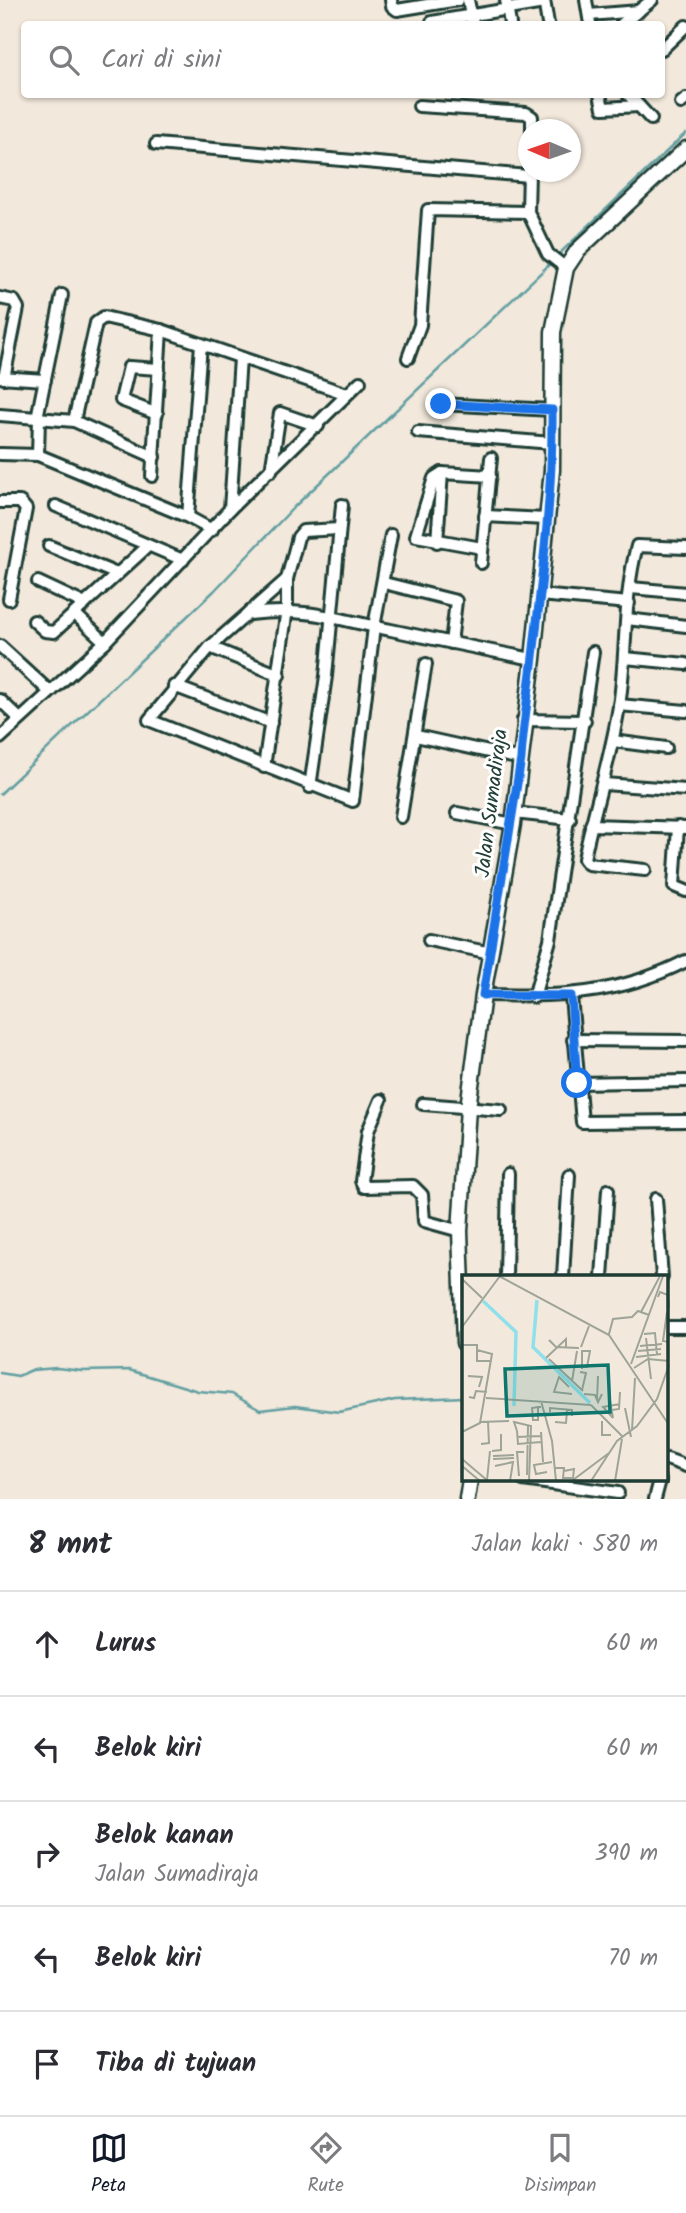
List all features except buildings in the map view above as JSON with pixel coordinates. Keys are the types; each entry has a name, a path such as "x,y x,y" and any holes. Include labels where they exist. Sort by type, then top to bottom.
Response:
{"street":[{"path":"391,0 392,6 397,10 430,2 458,0"},
{"path":"468,0 472,20 507,5 544,2 547,21"},
{"path":"586,0 590,20 639,11"},
{"path":"626,21 652,0"},
{"path":"430,2 432,21"},
{"path":"665,46 686,26"},
{"path":"601,98 603,108 639,106"},
{"path":"632,98 651,119"},
{"path":"419,106 526,113 532,119"},
{"path":"156,144 518,173"},
{"path":"528,182 528,212 548,254 562,266 686,149"},
{"path":"408,358 420,325 428,210 528,212"},
{"name":"Jalan Sumadiraja","path":"462,1288 460,1231 468,1108 483,995 514,818 523,720 533,659 552,443 553,332 562,266"},
{"path":"38,454 38,418 62,295"},
{"path":"0,298 14,301 18,308 2,377 45,380"},
{"path":"74,421 99,318 161,330 346,394"},
{"path":"152,476 161,330"},
{"path":"188,517 201,344"},
{"path":"230,509 240,358"},
{"path":"157,414 121,400 131,365 159,369"},
{"path":"0,738 105,642 230,509 318,426 360,382"},
{"path":"441,404 552,410"},
{"path":"271,471 280,413 318,426"},
{"path":"0,415 74,421 154,457"},
{"path":"418,432 552,443"},
{"path":"0,454 38,454 188,517 212,530"},
{"path":"481,563 491,458"},
{"path":"482,548 415,536 431,482 442,473 489,476"},
{"path":"437,542 442,473"},
{"path":"0,502 20,502 26,509 9,599"},
{"path":"310,787 332,615 342,505"},
{"path":"56,506 183,560"},
{"path":"485,516 546,519"},
{"path":"264,767 288,609 288,579 300,534 339,529"},
{"path":"288,579 210,647 149,715 150,721 310,787 351,801 354,800 374,627 391,535"},
{"path":"645,870 585,862 591,825 604,784 613,741 625,658 629,603 639,544 686,548"},
{"path":"49,546 117,574"},
{"path":"34,621 45,631 54,632 148,547"},
{"path":"0,580 12,582"},
{"path":"37,582 85,604"},
{"path":"384,583 456,600 451,643"},
{"path":"631,588 686,593"},
{"path":"539,595 629,603"},
{"path":"249,614 288,609 332,615 374,627 533,659"},
{"path":"75,614 105,642"},
{"path":"627,620 686,626"},
{"path":"0,646 50,692"},
{"path":"210,647 279,675"},
{"path":"534,997 550,940 593,652"},
{"path":"625,658 686,664"},
{"path":"401,817 426,664"},
{"path":"174,687 271,723"},
{"path":"0,701 20,719"},
{"path":"619,705 686,711"},
{"path":"523,720 584,721"},
{"path":"416,736 521,759"},
{"path":"613,741 666,748"},
{"path":"604,784 686,790"},
{"path":"457,813 570,819"},
{"path":"591,825 682,828 674,887 686,891"},
{"path":"429,940 491,953"},
{"path":"483,995 571,996 627,984 686,961"},
{"path":"571,996 579,1119 585,1123 686,1121"},
{"path":"573,1040 686,1041"},
{"path":"577,1083 686,1081"},
{"path":"381,1100 368,1131 361,1181 364,1187 413,1186 422,1195 424,1221 460,1231"},
{"path":"423,1104 501,1110"},
{"path":"506,1275 508,1174"},
{"path":"563,1275 569,1175"},
{"path":"602,1275 608,1190"},
{"path":"656,1199 662,1275"},
{"path":"668,1328 686,1327"},
{"path":"668,1459 686,1465"},
{"path":"545,1482 618,1493"},
{"path":"655,1499 659,1482"}],"waterway":[{"path":"556,257 686,133"},
{"path":"0,794 214,591 293,508 552,262"},
{"path":"0,1373 18,1376 32,1370 57,1368 82,1371 129,1370 198,1391 232,1394 260,1410 295,1406 339,1412 395,1400 462,1397"}],"route":[{"path":"441,404 552,410 552,470 533,659 523,720 513,824 483,995 571,996 577,1083"}]}
